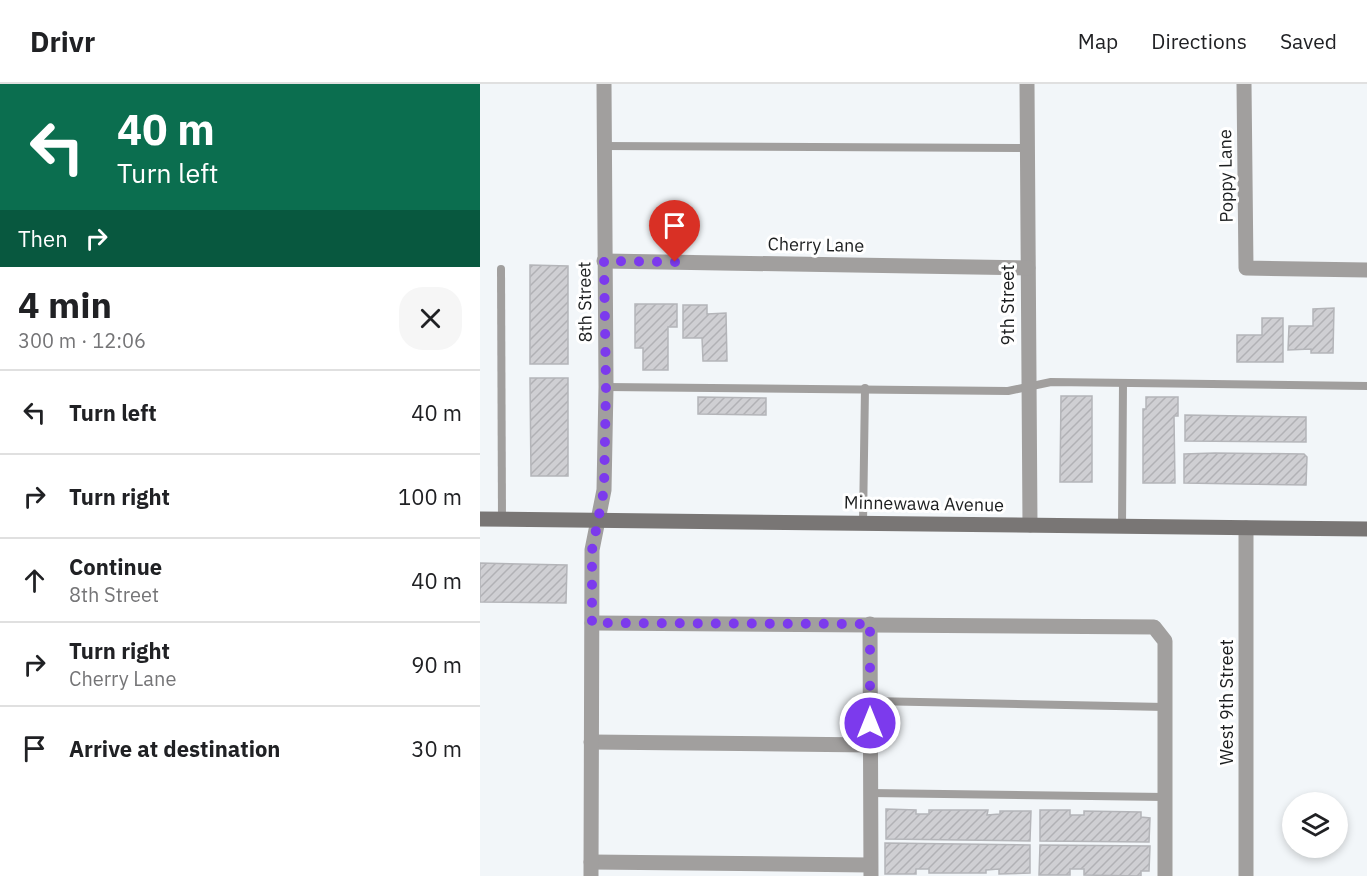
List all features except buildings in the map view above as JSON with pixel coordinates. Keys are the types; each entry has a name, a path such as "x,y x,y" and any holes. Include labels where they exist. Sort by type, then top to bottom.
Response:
{"main road":[{"name":"Minnewawa Avenue","path":"480,519 1367,529"}],"street":[{"name":"8th Street","path":"591,869 592,550 604,490 606,387 604,84"},
{"name":"9th Street","path":"1027,84 1030,525"},
{"name":"Poppy Lane","path":"1244,84 1246,267 1367,270"},
{"name":"Cherry Lane","path":"604,261 1028,267"},
{"name":"West 9th Street","path":"1246,528 1246,876"},
{"path":"592,623 1154,627 1166,641 1165,876"},
{"path":"591,869 870,871 870,624"},
{"path":"591,742 870,746"}],"lane":[{"path":"604,146 1027,148"},
{"path":"501,268 502,519"},
{"path":"606,387 1008,391 1051,382 1367,386"},
{"path":"1122,526 1123,383"},
{"path":"863,523 865,388"},
{"path":"870,701 1165,707"},
{"path":"870,793 1165,797"}],"route":[{"path":"675,262 604,261 606,387 604,490 592,550 592,623 870,624 870,723"}]}
